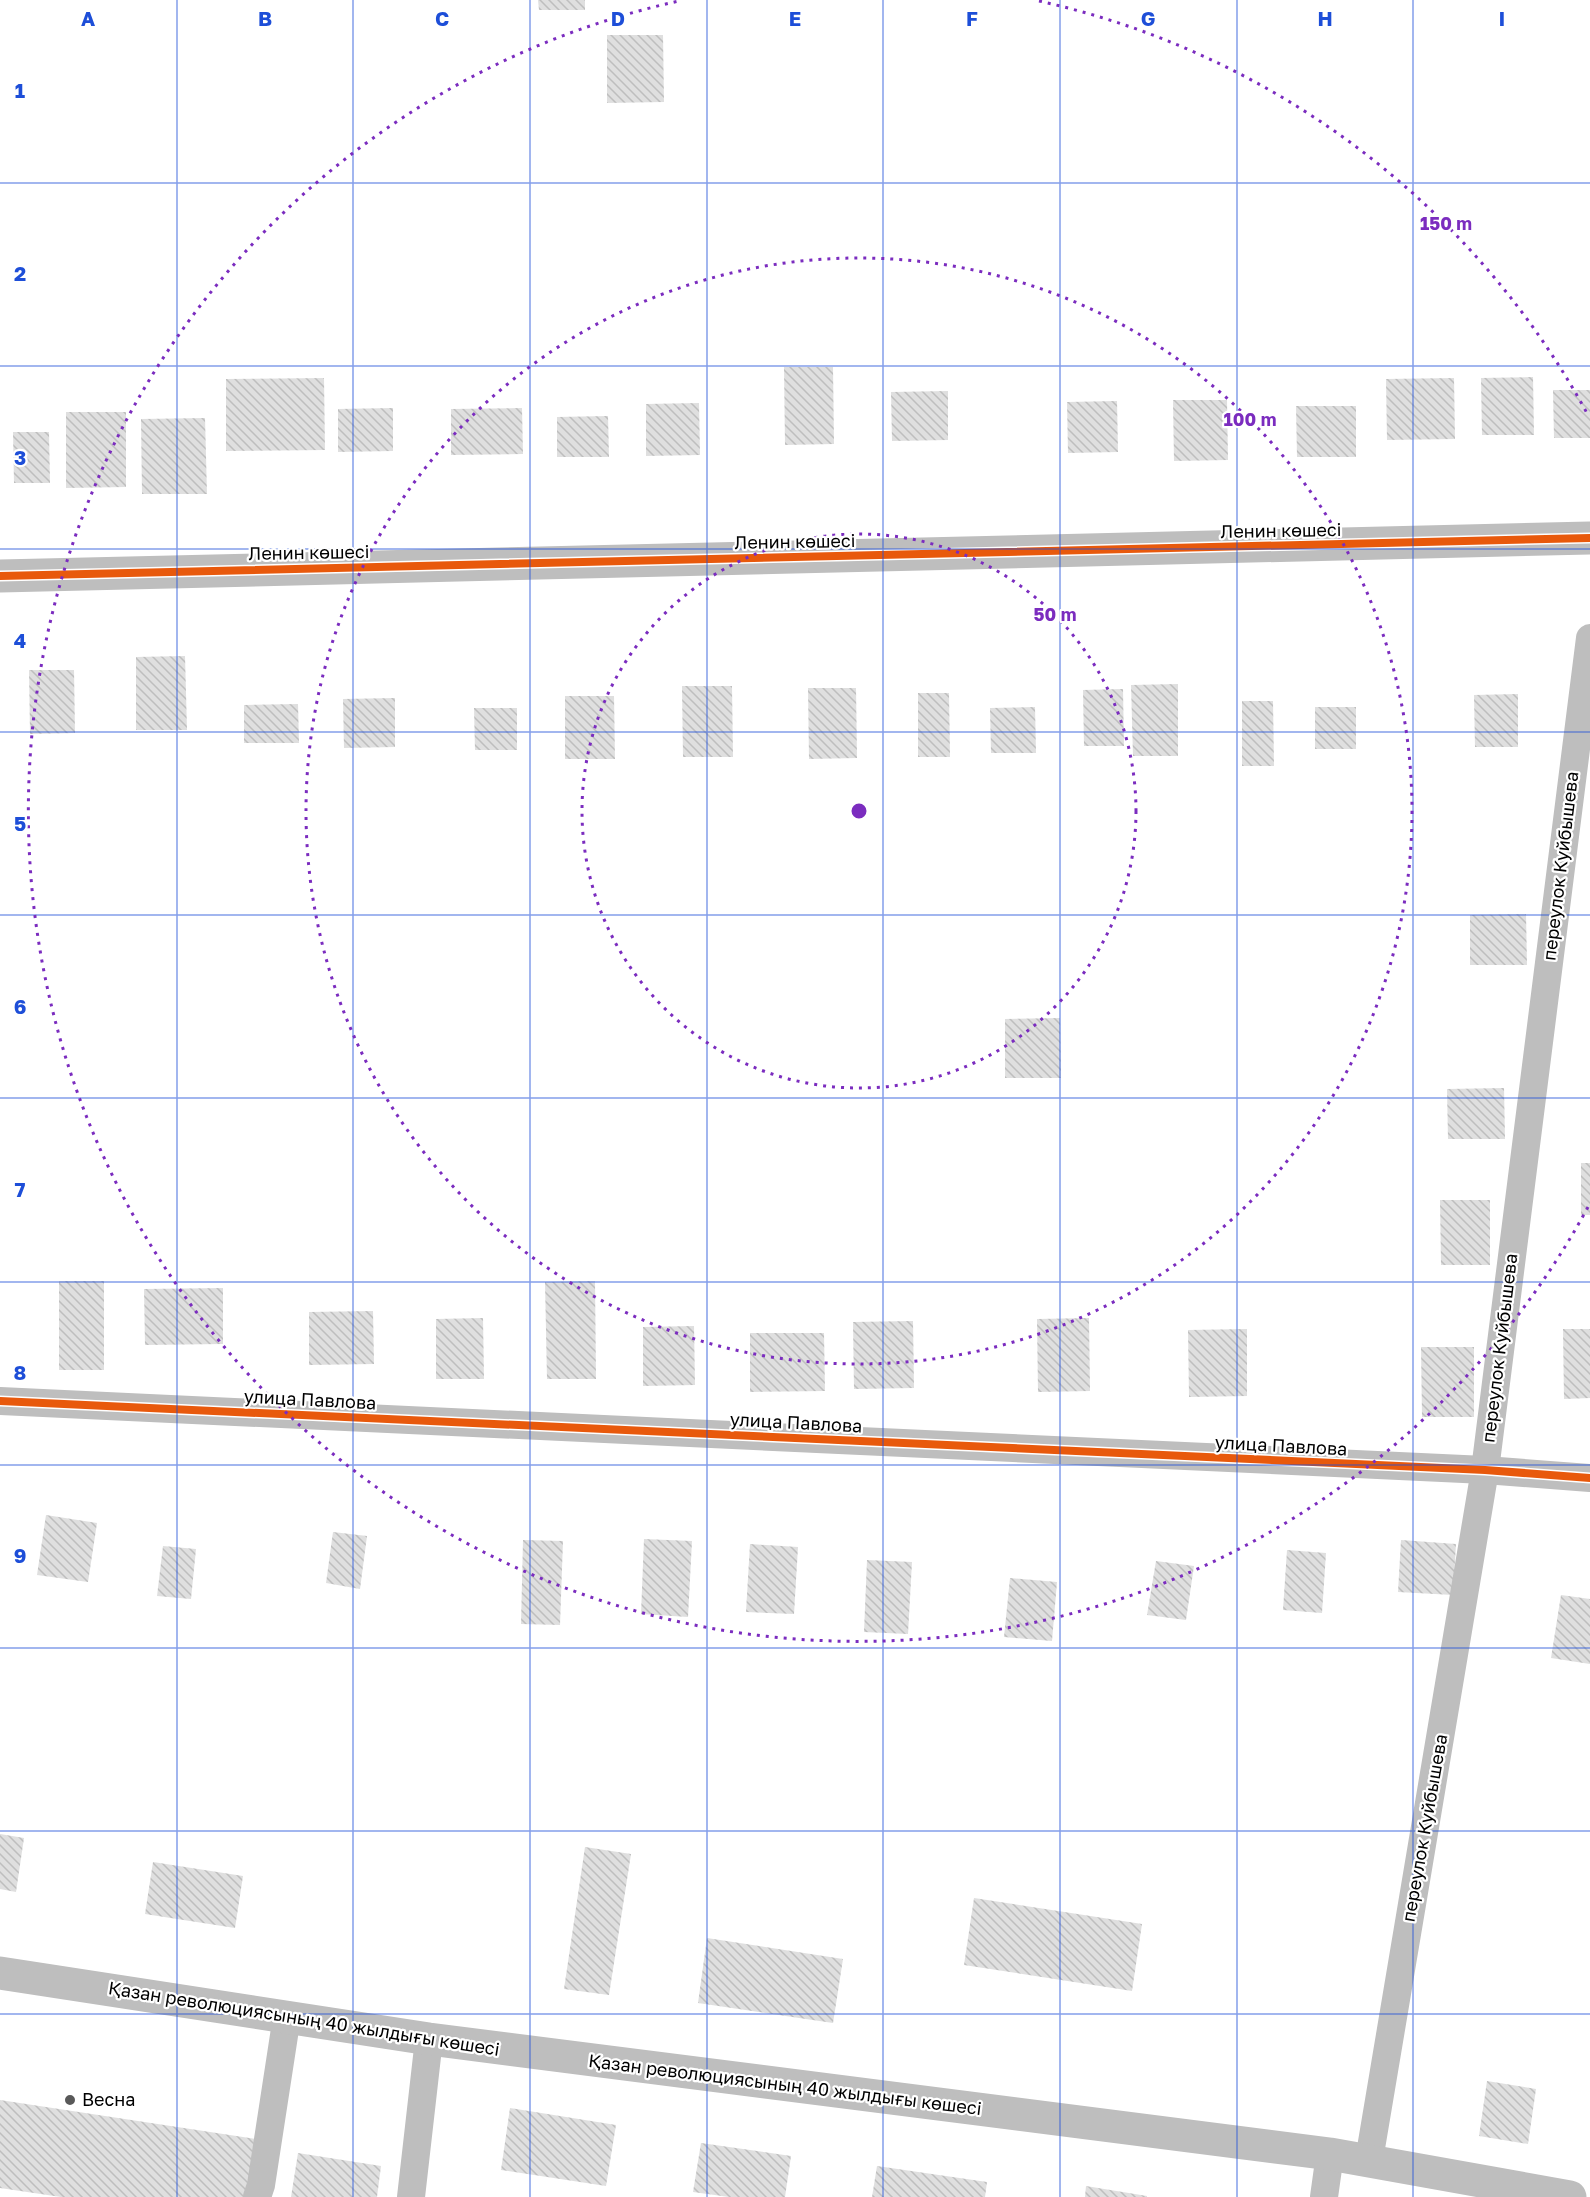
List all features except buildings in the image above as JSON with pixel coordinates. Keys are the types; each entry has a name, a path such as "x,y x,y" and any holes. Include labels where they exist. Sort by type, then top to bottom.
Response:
{"street":[{"name":"Ленин көшесі","path":"0,576 1590,538"},
{"name":"переулок Куйбышева","path":"1369,2160 1485,1470 1590,638"},
{"name":"улица Павлова","path":"0,1401 1485,1470 1590,1478"},
{"name":"Қазан революциясының 40 жылдығы көшесі","path":"0,1974 429,2039 1330,2154 1570,2197"},
{"path":"257,2197 261,2185 287,2016"},
{"path":"411,2197 429,2039"},
{"path":"1324,2197 1330,2154"}],"cycle path":[{"path":"0,576 1590,538"},
{"path":"0,1401 1485,1470 1590,1478"}],"place":[{"name":"Весна","path":"70,2100"}]}
